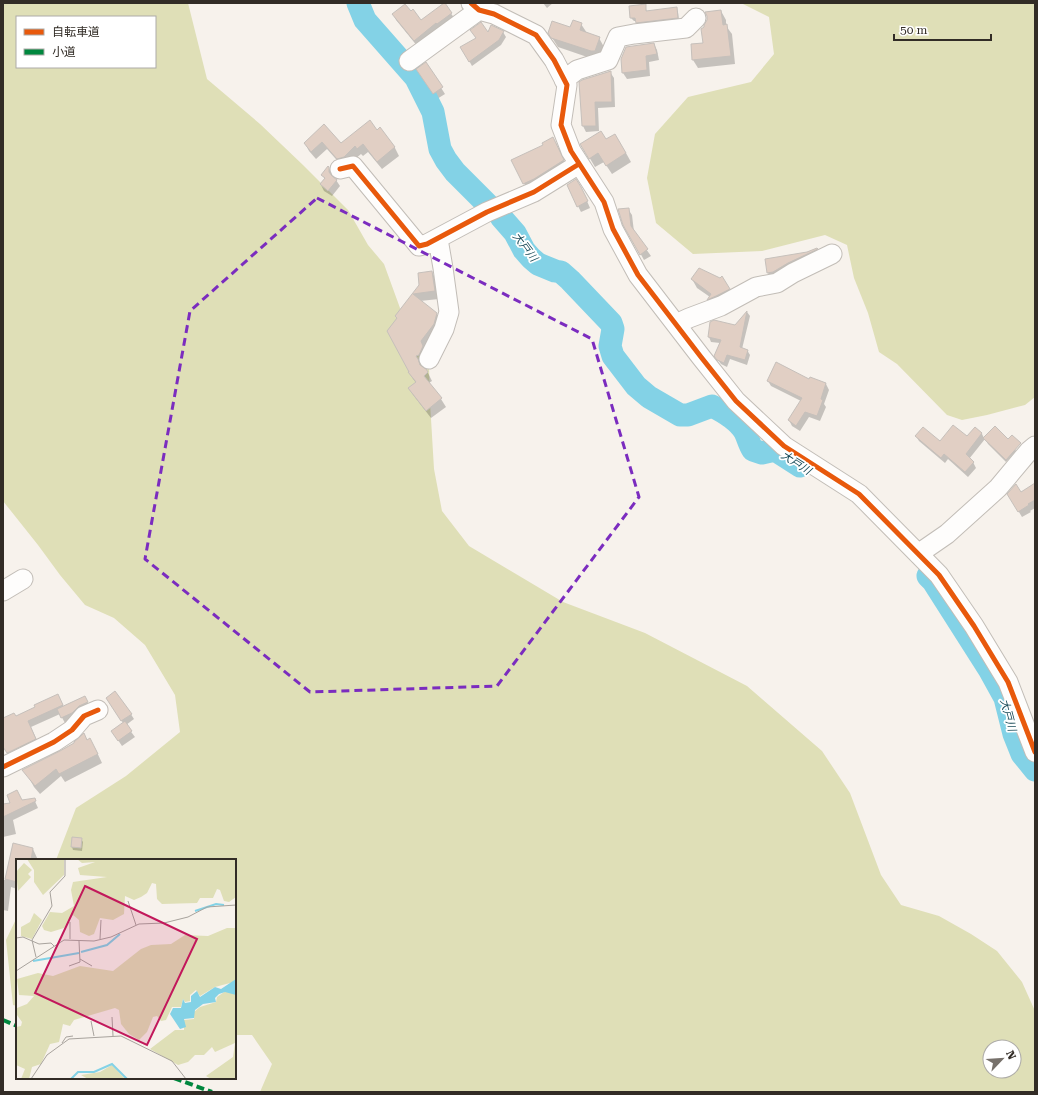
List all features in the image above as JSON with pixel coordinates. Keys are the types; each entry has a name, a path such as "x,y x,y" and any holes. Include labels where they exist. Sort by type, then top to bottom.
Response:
{"street":[{"path":"409,61 475,6 536,35 554,60 566,86 561,124 571,151 604,202 613,229 638,275 736,401 784,446 859,494 939,575 974,626 1008,682 1035,752"},
{"path":"564,80 577,70 608,60 618,37 686,28 696,18"},
{"path":"340,169 352,166 419,246 438,239 487,212 534,192 580,164"},
{"path":"429,359 444,329 449,312 438,239"},
{"path":"676,324 721,306 756,287 777,283 793,273 832,254"},
{"path":"918,554 947,534 998,488 1035,446"},
{"path":"3,591 23,579"},
{"path":"3,767 54,742 72,730 84,716 98,710"}],"highlighted area":[{"path":"317,198 592,339 639,497 497,686 310,692 145,559 190,311"}],"green space":[{"path":"3,3 188,3 207,79 260,124 348,210 368,245 384,264 404,319 429,366 434,469 442,511 469,546 563,602 645,633 747,686 822,751 850,793 881,875 901,905 939,916 971,934 997,951 1022,982 1035,1011 1035,1092 260,1092 272,1064 252,1035 236,1035 236,859 56,859 76,808 126,776 180,732 175,695 145,645 114,618 85,605 3,501"},
{"path":"741,3 1035,3 1035,397 1025,405 962,420 947,415 897,364 879,352 868,313 854,278 847,245 825,235 762,251 693,254 656,223 647,178 655,134 688,97 751,82 774,54 769,17"},
{"path":"16,919 16,1006 13,1005 6,940"}],"building":[{"path":"444,3 452,13 437,24 436,23 414,41 392,14 405,4 411,11 413,9 421,20"},
{"path":"646,4 646,11 677,7 678,18 636,23 635,18 630,18 629,6"},
{"path":"721,10 723,25 727,24 731,56 692,60 691,44 703,43 701,29 704,27 707,20 705,12"},
{"path":"573,20 582,23 580,30 600,37 595,51 551,38 548,33 552,21 570,27"},
{"path":"481,22 488,32 491,25 504,31 499,40 469,62 460,47 476,38 470,30"},
{"path":"654,43 657,54 646,56 647,70 622,73 621,59 626,47"},
{"path":"426,62 443,87 433,94 416,69"},
{"path":"611,71 612,102 595,102 596,126 582,126 579,82"},
{"path":"370,120 377,130 380,127 395,147 377,162 363,144 357,149 355,146 344,157 337,159 322,142 311,152 304,143 324,124 341,143"},
{"path":"601,131 606,139 615,134 626,153 606,166 598,153 589,159 580,144"},
{"path":"553,137 564,160 534,179 523,184 511,160 543,145 542,143"},
{"path":"328,166 329,172 337,180 328,191 320,184 325,178 321,175"},
{"path":"576,179 588,201 577,207 567,185"},
{"path":"629,208 631,226 648,249 640,255 623,225 618,209"},
{"path":"817,248 818,249 773,272 767,273 765,259 807,252"},
{"path":"699,268 720,278 722,276 730,289 707,300 711,294 691,279"},
{"path":"432,271 435,291 413,294 437,313 434,324 421,341 423,346 419,355 416,356 420,365 428,372 424,376 442,398 426,411 408,388 416,382 408,372 387,331 397,318 395,316 419,285 418,273"},
{"path":"747,311 740,347 748,350 745,360 727,355 724,363 717,360 714,356 721,340 708,337 710,322 714,320 735,325"},
{"path":"776,362 809,379 810,377 826,383 821,399 823,400 817,416 805,412 796,426 788,420 802,398 767,381"},
{"path":"953,425 967,436 975,427 982,433 966,454 974,462 965,472 944,454 941,458 915,436 923,427 940,441"},
{"path":"995,426 1008,439 1012,435 1021,443 1006,460 983,438"},
{"path":"1035,483 1035,500 1018,512 1007,494 1016,484 1021,492"},
{"path":"115,691 132,714 121,721 106,698"},
{"path":"58,694 63,705 28,721 36,739 7,753 3,747 3,718 14,713 16,716 35,707 34,705"},
{"path":"85,696 88,702 79,706 72,713 61,718 57,709"},
{"path":"125,721 132,731 118,741 111,731"},
{"path":"84,733 87,740 90,738 98,754 59,774 56,769 35,786 22,770 74,743"},
{"path":"17,790 22,800 35,798 36,801 3,817 3,804 10,803 7,795"},
{"path":"72,837 82,838 81,848 71,847"},
{"path":"13,843 33,848 31,859 16,859 16,882 5,879"}],"waterway":[{"name":"大戸川","path":"358,3 365,20 416,78 433,112 440,149 446,160 455,172 487,204"},
{"name":"大戸川","path":"501,217 515,233 524,250 531,258 538,264 561,272 611,323 613,329 610,346 613,356 636,386 649,397 680,415 688,415 712,406 739,424 745,432 753,450 762,453 775,450 800,466"},
{"name":"大戸川","path":"928,576 933,581 989,669 1005,698 1014,734 1022,754 1035,770"}],"marked path":[{"path":"3,1020 16,1026"},
{"path":"177,1079 212,1092"}],"cycle path":[{"path":"471,3 479,10 494,14 536,35 554,60 567,85 561,125 571,151 604,202 613,229 638,275 736,401 784,446 859,494 939,575 974,626 1008,682 1035,752"},
{"path":"340,169 353,166 419,246 427,244 487,212 534,192 579,164"},
{"path":"3,767 54,742 72,730 84,716 98,710"}]}
